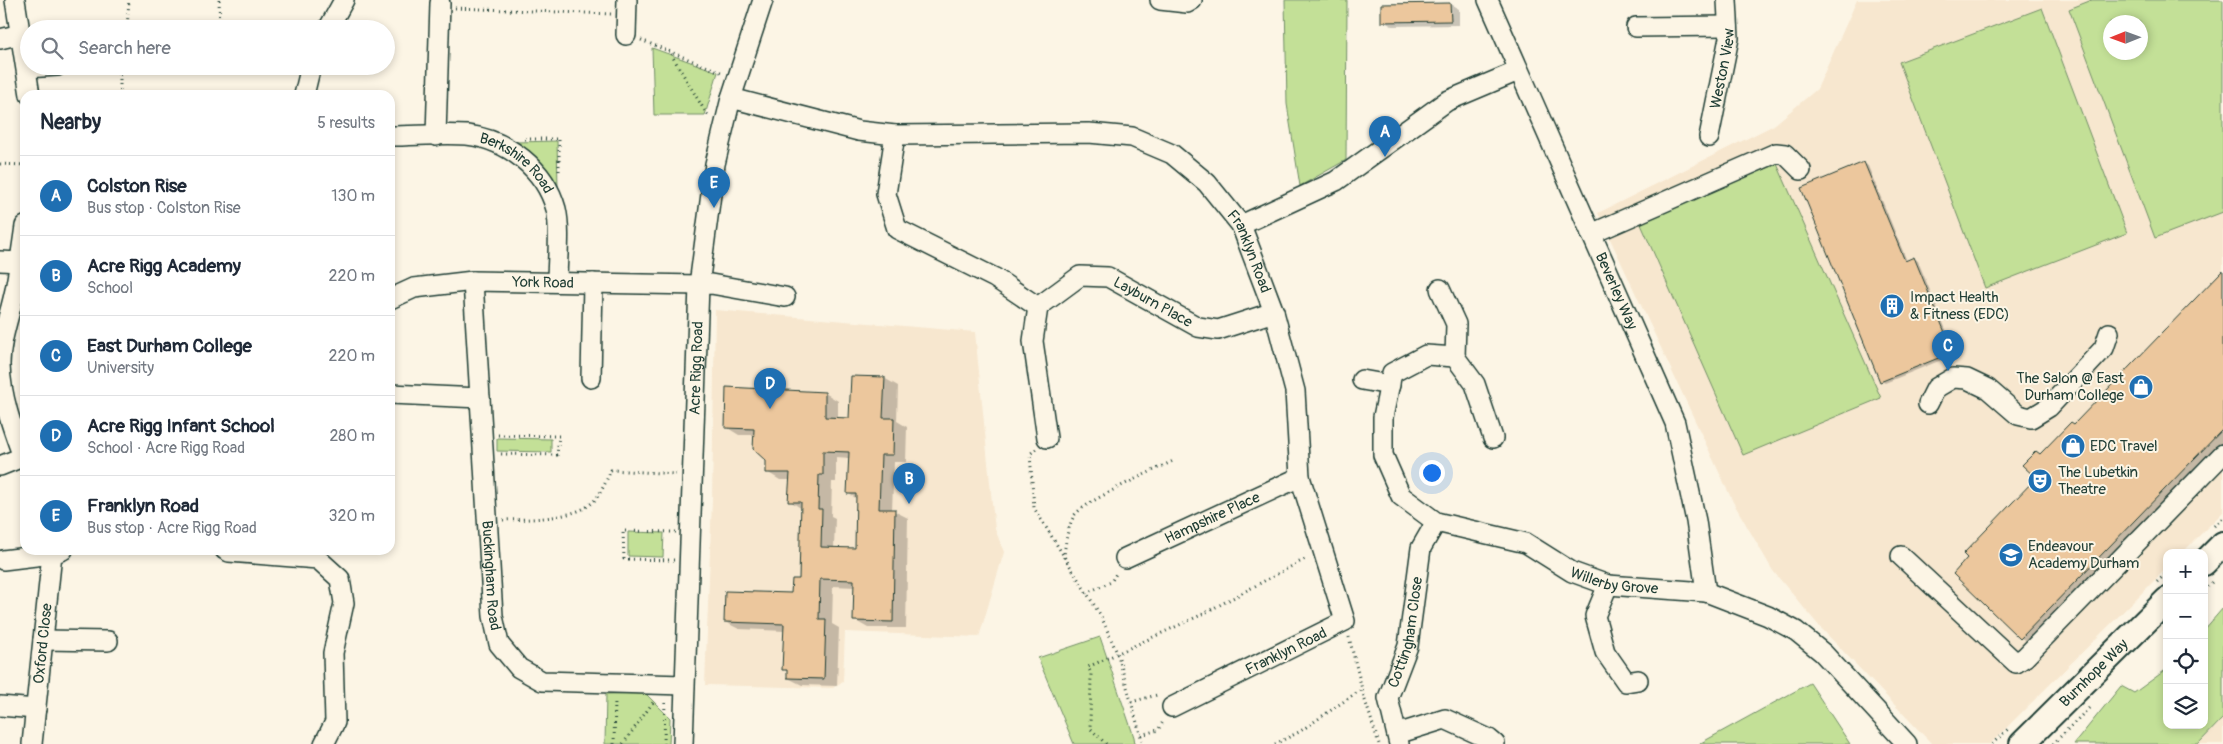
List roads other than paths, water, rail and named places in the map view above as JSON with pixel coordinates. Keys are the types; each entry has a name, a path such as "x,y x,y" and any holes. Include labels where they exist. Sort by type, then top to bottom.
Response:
{"main road":[{"path":"2208,559 2223,544"},
{"name":"Burnhope Way","path":"2022,744 2163,604"}],"street":[{"path":"15,0 20,28"},
{"path":"333,20 344,0"},
{"name":"Acre Rigg Road","path":"683,744 675,684 689,560 699,286 715,164 731,98 763,0"},
{"path":"1160,0 1187,3 1192,0"},
{"name":"Beverley Way","path":"1488,0 1676,423 1696,521 1706,592"},
{"name":"Weston View","path":"1709,137 1729,38 1727,0"},
{"path":"436,136 440,5"},
{"path":"626,7 626,35"},
{"path":"1636,27 1728,26"},
{"path":"0,38 20,34"},
{"path":"1241,225 1336,181 1447,101 1518,71"},
{"path":"27,75 29,90"},
{"path":"305,90 309,75"},
{"name":"Franklyn Road","path":"731,98 859,131 895,135 1090,133 1132,137 1172,154 1208,183 1241,225 1274,312 1295,391 1300,477 1345,621 1172,707"},
{"name":"Berkshire Road","path":"395,136 467,135 491,141 521,156 543,179 556,210 557,282"},
{"path":"895,135 886,194 897,229 995,278 1038,306 1033,341 1047,438"},
{"path":"1591,234 1776,153 1786,154 1801,170"},
{"path":"20,256 20,291 4,334 0,364 2,394 20,447"},
{"path":"0,261 19,262"},
{"name":"Layburn Place","path":"1038,306 1080,276 1108,277 1198,327 1218,330 1274,312"},
{"name":"York Road","path":"395,297 414,288 473,281 699,286 711,284 785,297"},
{"name":"Buckingham Road","path":"473,281 493,616 499,644 519,668 542,681 675,684"},
{"path":"591,378 593,283"},
{"path":"1440,289 1456,324 1454,357 1475,384 1493,438"},
{"path":"1928,404 1936,388 1953,378 1967,379 1988,389 2018,415 2031,418 2049,407 2104,348 2109,333"},
{"name":"Willerby Grove","path":"1454,357 1426,356 1392,372 1383,417 1383,455 1401,496 1436,522 1526,543 1572,572 1608,585 1706,592 1737,602 1796,631 1823,653 1907,744"},
{"path":"1362,380 1390,385"},
{"path":"395,394 480,398"},
{"path":"1901,556 2016,663 2026,657 2223,454"},
{"path":"0,466 20,458"},
{"name":"Hampshire Place","path":"1125,558 1300,477"},
{"name":"Cottingham Close","path":"1398,739 1388,698 1408,646 1421,548 1436,522"},
{"path":"3,560 37,555"},
{"name":"Oxford Close","path":"32,744 43,640 57,555"},
{"path":"267,555 318,559 340,579 344,603 333,653 334,722 324,744"},
{"path":"1608,585 1594,616 1604,652 1626,682 1638,680"},
{"path":"43,640 108,641"},
{"path":"0,706 36,709"},
{"path":"1398,739 1445,719 1489,739 1495,744"}],"place":[{"name":"Colston Rise","path":"1385,157"},
{"name":"Franklyn Road","path":"714,208"},
{"name":"Impact Health & Fitness (EDC)","path":"1892,306"},
{"name":"East Durham College","path":"1948,371"},
{"name":"The Salon @ East Durham College","path":"2141,387"},
{"name":"Acre Rigg Infant School","path":"770,409"},
{"name":"EDC Travel","path":"2073,446"},
{"name":"The Lubetkin Theatre","path":"2040,481"},
{"name":"Acre Rigg Academy","path":"909,504"},
{"name":"Endeavour Academy Durham","path":"2011,555"}]}
